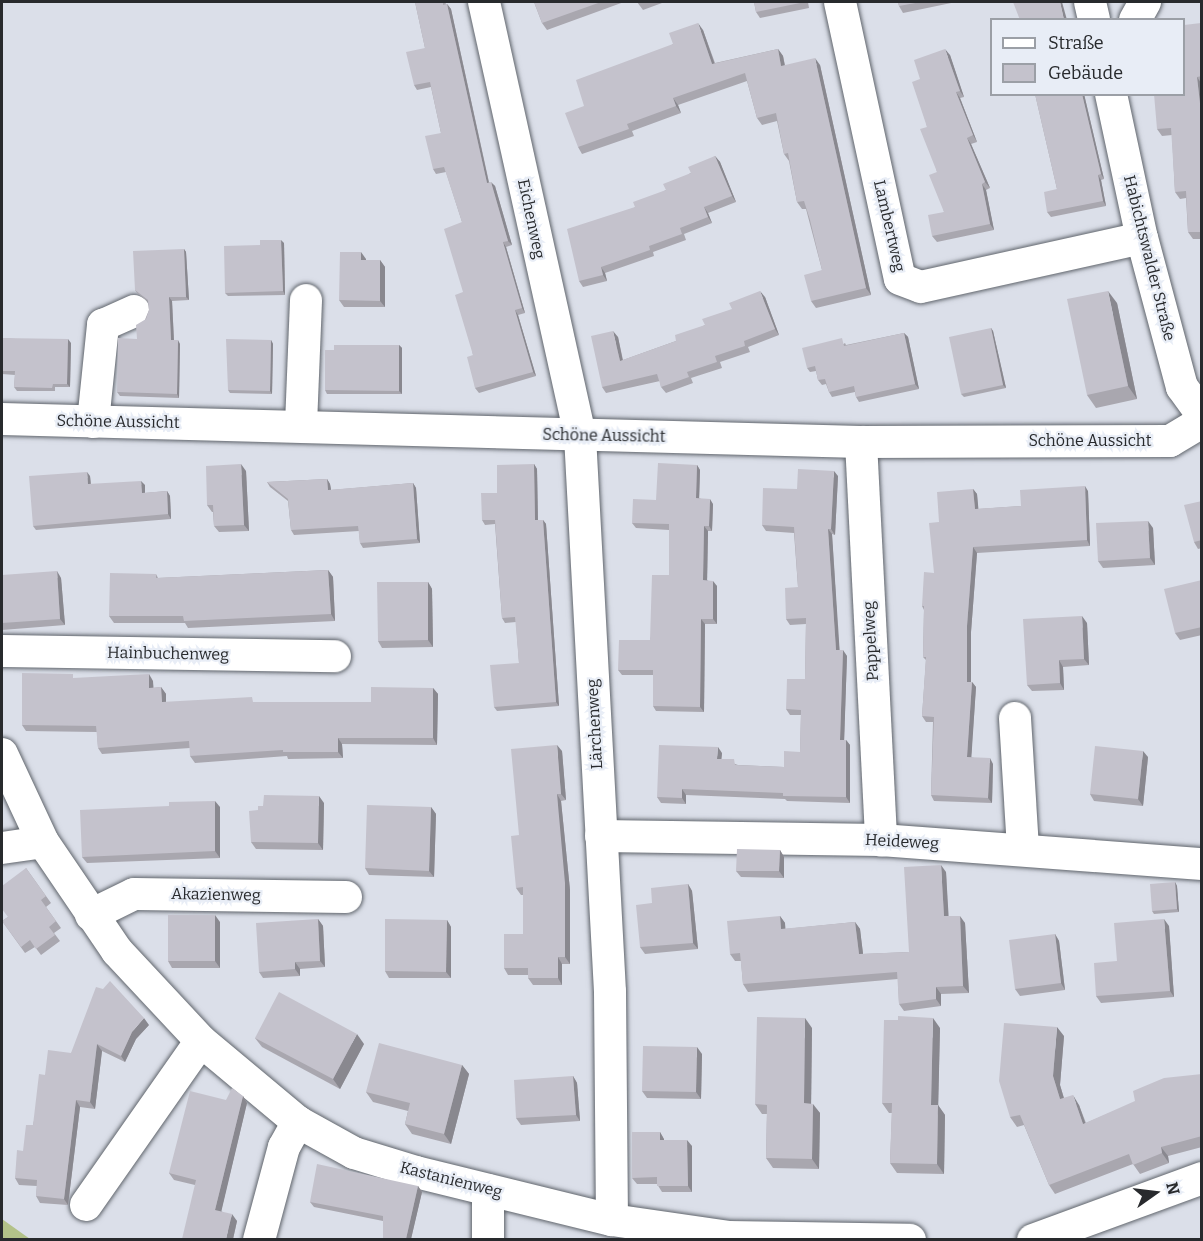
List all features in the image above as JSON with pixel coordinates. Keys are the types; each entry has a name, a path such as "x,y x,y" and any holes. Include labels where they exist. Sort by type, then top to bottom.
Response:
{"street":[{"name":"Eichenweg","path":"483,2 580,436"},
{"name":"Lambertweg","path":"840,2 900,279 921,287 1142,238"},
{"path":"1090,2 1094,18"},
{"path":"1136,18 1145,2"},
{"name":"Habichtswalder Straße","path":"1111,96 1142,238 1182,387 1202,415"},
{"path":"301,425 306,300"},
{"path":"93,422 103,325 134,310"},
{"name":"Schöne Aussicht","path":"2,419 301,425 580,436 861,441 1170,441 1202,422"},
{"name":"Lärchenweg","path":"580,436 609,1012 612,1220"},
{"name":"Pappelweg","path":"861,441 881,840"},
{"name":"Hainbuchenweg","path":"2,651 335,656"},
{"path":"1015,718 1023,850"},
{"name":"Kastanienweg","path":"2,754 43,842 90,915 117,951 201,1041 297,1122 354,1153 488,1190 612,1220 728,1237 910,1239"},
{"name":"Heideweg","path":"601,836 881,840 1202,864"},
{"path":"2,848 43,842"},
{"name":"Akazienweg","path":"90,915 134,894 346,897"},
{"path":"86,1205 201,1041"},
{"path":"260,1239 284,1147 297,1122"},
{"path":"1033,1239 1202,1178"},
{"path":"488,1190 488,1239"}],"green space":[{"path":"2,1219 30,1239 2,1239"}],"building":[{"path":"415,2 447,4 487,183 491,182 508,241 503,242 522,308 515,310 533,372 475,388 467,357 473,355 455,295 463,292 444,229 462,222 444,167 433,169 425,136 441,133 430,82 414,85 406,52 425,48"},
{"path":"534,2 601,2 542,23"},
{"path":"754,2 805,2 756,12"},
{"path":"898,2 921,2 899,6"},
{"path":"1013,2 1060,2 1064,18 1019,18"},
{"path":"698,23 712,64 778,49 781,66 815,58 866,288 811,301 804,275 822,270 810,220 804,201 797,202 788,153 784,154 776,113 757,118 745,73 673,98 676,106 627,124 629,129 578,147 565,113 584,106 576,80 673,44 669,33"},
{"path":"1201,23 1202,76 1197,77 1202,121 1202,232 1188,232 1186,191 1175,192 1171,128 1157,129 1154,96 1185,96 1185,25"},
{"path":"945,49 960,91 956,92 973,135 967,138 985,182 982,184 990,224 932,236 928,215 944,212 929,175 937,172 920,129 927,127 912,82 920,79 914,60"},
{"path":"1035,96 1082,96 1101,174 1098,175 1103,201 1047,212 1044,192 1057,189"},
{"path":"715,156 732,196 704,207 708,217 680,228 682,234 649,246 650,250 601,267 603,275 579,281 567,229 635,207 633,202 666,190 663,184 691,173 688,167"},
{"path":"260,240 281,240 283,291 225,293 224,246 260,245"},
{"path":"184,249 186,297 169,297 171,340 178,340 177,394 117,392 118,338 137,339 136,325 146,319 149,310 148,300 135,290 133,251"},
{"path":"340,252 361,252 361,260 380,260 380,301 339,300"},
{"path":"760,291 775,329 744,341 745,346 715,356 717,362 687,372 689,377 661,387 657,374 602,387 591,336 613,331 620,361 676,341 675,335 705,325 702,319 732,309 729,303"},
{"path":"1108,291 1128,386 1087,395 1067,299"},
{"path":"991,328 1003,385 961,394 949,337"},
{"path":"904,333 915,384 856,397 854,386 829,392 825,379 818,380 815,366 807,368 802,348 842,338 844,346"},
{"path":"2,338 68,339 67,384 53,384 52,388 14,387 15,371 2,371"},
{"path":"226,339 271,340 270,391 228,390"},
{"path":"334,345 399,345 399,391 325,390 325,350 334,350"},
{"path":"658,463 697,465 696,498 710,499 709,526 704,526 703,580 713,581 713,619 701,619 700,707 653,706 653,670 618,670 619,640 650,640 652,575 669,575 669,524 632,523 633,499 656,500"},
{"path":"241,464 244,525 214,526 213,505 207,505 206,466"},
{"path":"534,464 535,520 543,520 556,702 494,707 490,665 519,663 515,617 502,618 495,520 482,520 481,493 497,493 497,465"},
{"path":"798,469 834,471 831,529 828,529 836,650 843,650 840,740 846,740 846,797 783,796 783,793 682,789 682,798 657,797 659,745 718,747 717,759 734,759 735,765 784,767 784,751 800,752 801,710 786,709 787,679 805,679 806,618 786,619 785,588 798,587 794,527 762,525 763,488 797,489"},
{"path":"87,472 88,484 141,481 142,493 167,491 168,514 33,526 29,476"},
{"path":"327,479 328,490 413,483 417,539 360,543 358,526 291,530 288,499 267,482"},
{"path":"1085,486 1087,540 973,547 967,626 967,682 972,682 967,757 990,758 988,798 931,795 934,717 922,716 926,657 923,657 924,606 922,606 924,572 934,573 929,523 939,522 937,492 973,489 975,509 1021,506 1020,490"},
{"path":"1202,501 1202,540 1194,542 1184,505"},
{"path":"1148,521 1150,558 1098,561 1096,523"},
{"path":"328,570 331,614 184,621 183,616 109,616 110,573 156,574 156,578"},
{"path":"57,571 60,619 2,623 2,575"},
{"path":"1202,580 1202,627 1175,633 1164,589"},
{"path":"377,582 428,582 428,640 378,641"},
{"path":"1082,616 1084,659 1059,660 1060,683 1027,685 1023,619"},
{"path":"22,673 73,674 73,678 149,674 149,688 161,687 162,702 252,697 253,702 371,702 371,687 433,688 433,738 338,738 338,752 283,752 283,750 190,756 189,741 98,748 96,726 22,725"},
{"path":"557,745 561,794 557,794 565,883 565,957 558,957 558,978 528,978 528,968 504,968 504,934 523,934 523,887 516,888 511,836 519,835 511,749"},
{"path":"1095,746 1143,751 1138,799 1090,794"},
{"path":"264,795 319,796 318,843 251,842 249,811 258,810 258,806 263,806"},
{"path":"215,801 215,851 82,857 80,810 169,806 169,802"},
{"path":"367,805 431,807 429,871 365,868"},
{"path":"737,849 780,850 779,871 736,871"},
{"path":"941,865 944,916 960,916 963,986 936,987 936,999 899,1004 897,972 743,984 740,953 730,954 727,921 780,916 781,929 855,922 859,954 909,952 904,867"},
{"path":"26,868 46,896 41,900 56,921 49,927 55,935 36,949 30,940 21,947 2,921 8,917 2,909 2,886"},
{"path":"1175,882 1177,909 1152,911 1150,884"},
{"path":"688,884 693,943 640,947 636,905 652,903 651,888"},
{"path":"168,915 215,915 215,961 168,961"},
{"path":"318,919 320,961 295,962 295,969 259,972 256,923"},
{"path":"385,919 447,920 446,972 385,971"},
{"path":"1164,919 1170,991 1096,996 1094,963 1117,961 1114,923"},
{"path":"1055,934 1061,983 1015,989 1009,940"},
{"path":"110,981 144,1018 132,1032 121,1056 97,1044 90,1102 76,1100 64,1199 36,1196 37,1180 15,1178 17,1150 23,1151 26,1125 33,1125 39,1074 45,1075 48,1050 71,1053 96,987 103,989"},
{"path":"279,992 357,1034 333,1079 255,1038"},
{"path":"898,1016 933,1018 931,1105 938,1105 937,1164 890,1163 892,1103 882,1103 884,1020 898,1020"},
{"path":"757,1017 805,1018 804,1103 813,1104 812,1159 766,1158 767,1105 755,1104"},
{"path":"1004,1023 1057,1027 1053,1076 1060,1099 1073,1095 1083,1124 1135,1101 1133,1091 1164,1078 1202,1074 1202,1136 1161,1147 1162,1153 1133,1165 1129,1154 1049,1185 1020,1115 1010,1117 999,1081"},
{"path":"379,1043 462,1065 444,1134 405,1124 410,1103 366,1092"},
{"path":"643,1046 697,1047 696,1092 642,1091"},
{"path":"573,1076 576,1115 516,1118 514,1080"},
{"path":"232,1088 243,1096 215,1210 232,1214 226,1239 182,1239 196,1180 169,1173 190,1091 226,1100"},
{"path":"632,1132 660,1132 660,1140 687,1140 688,1186 657,1186 657,1177 632,1178"},
{"path":"317,1164 418,1186 406,1239 383,1239 383,1216 310,1202"}]}
